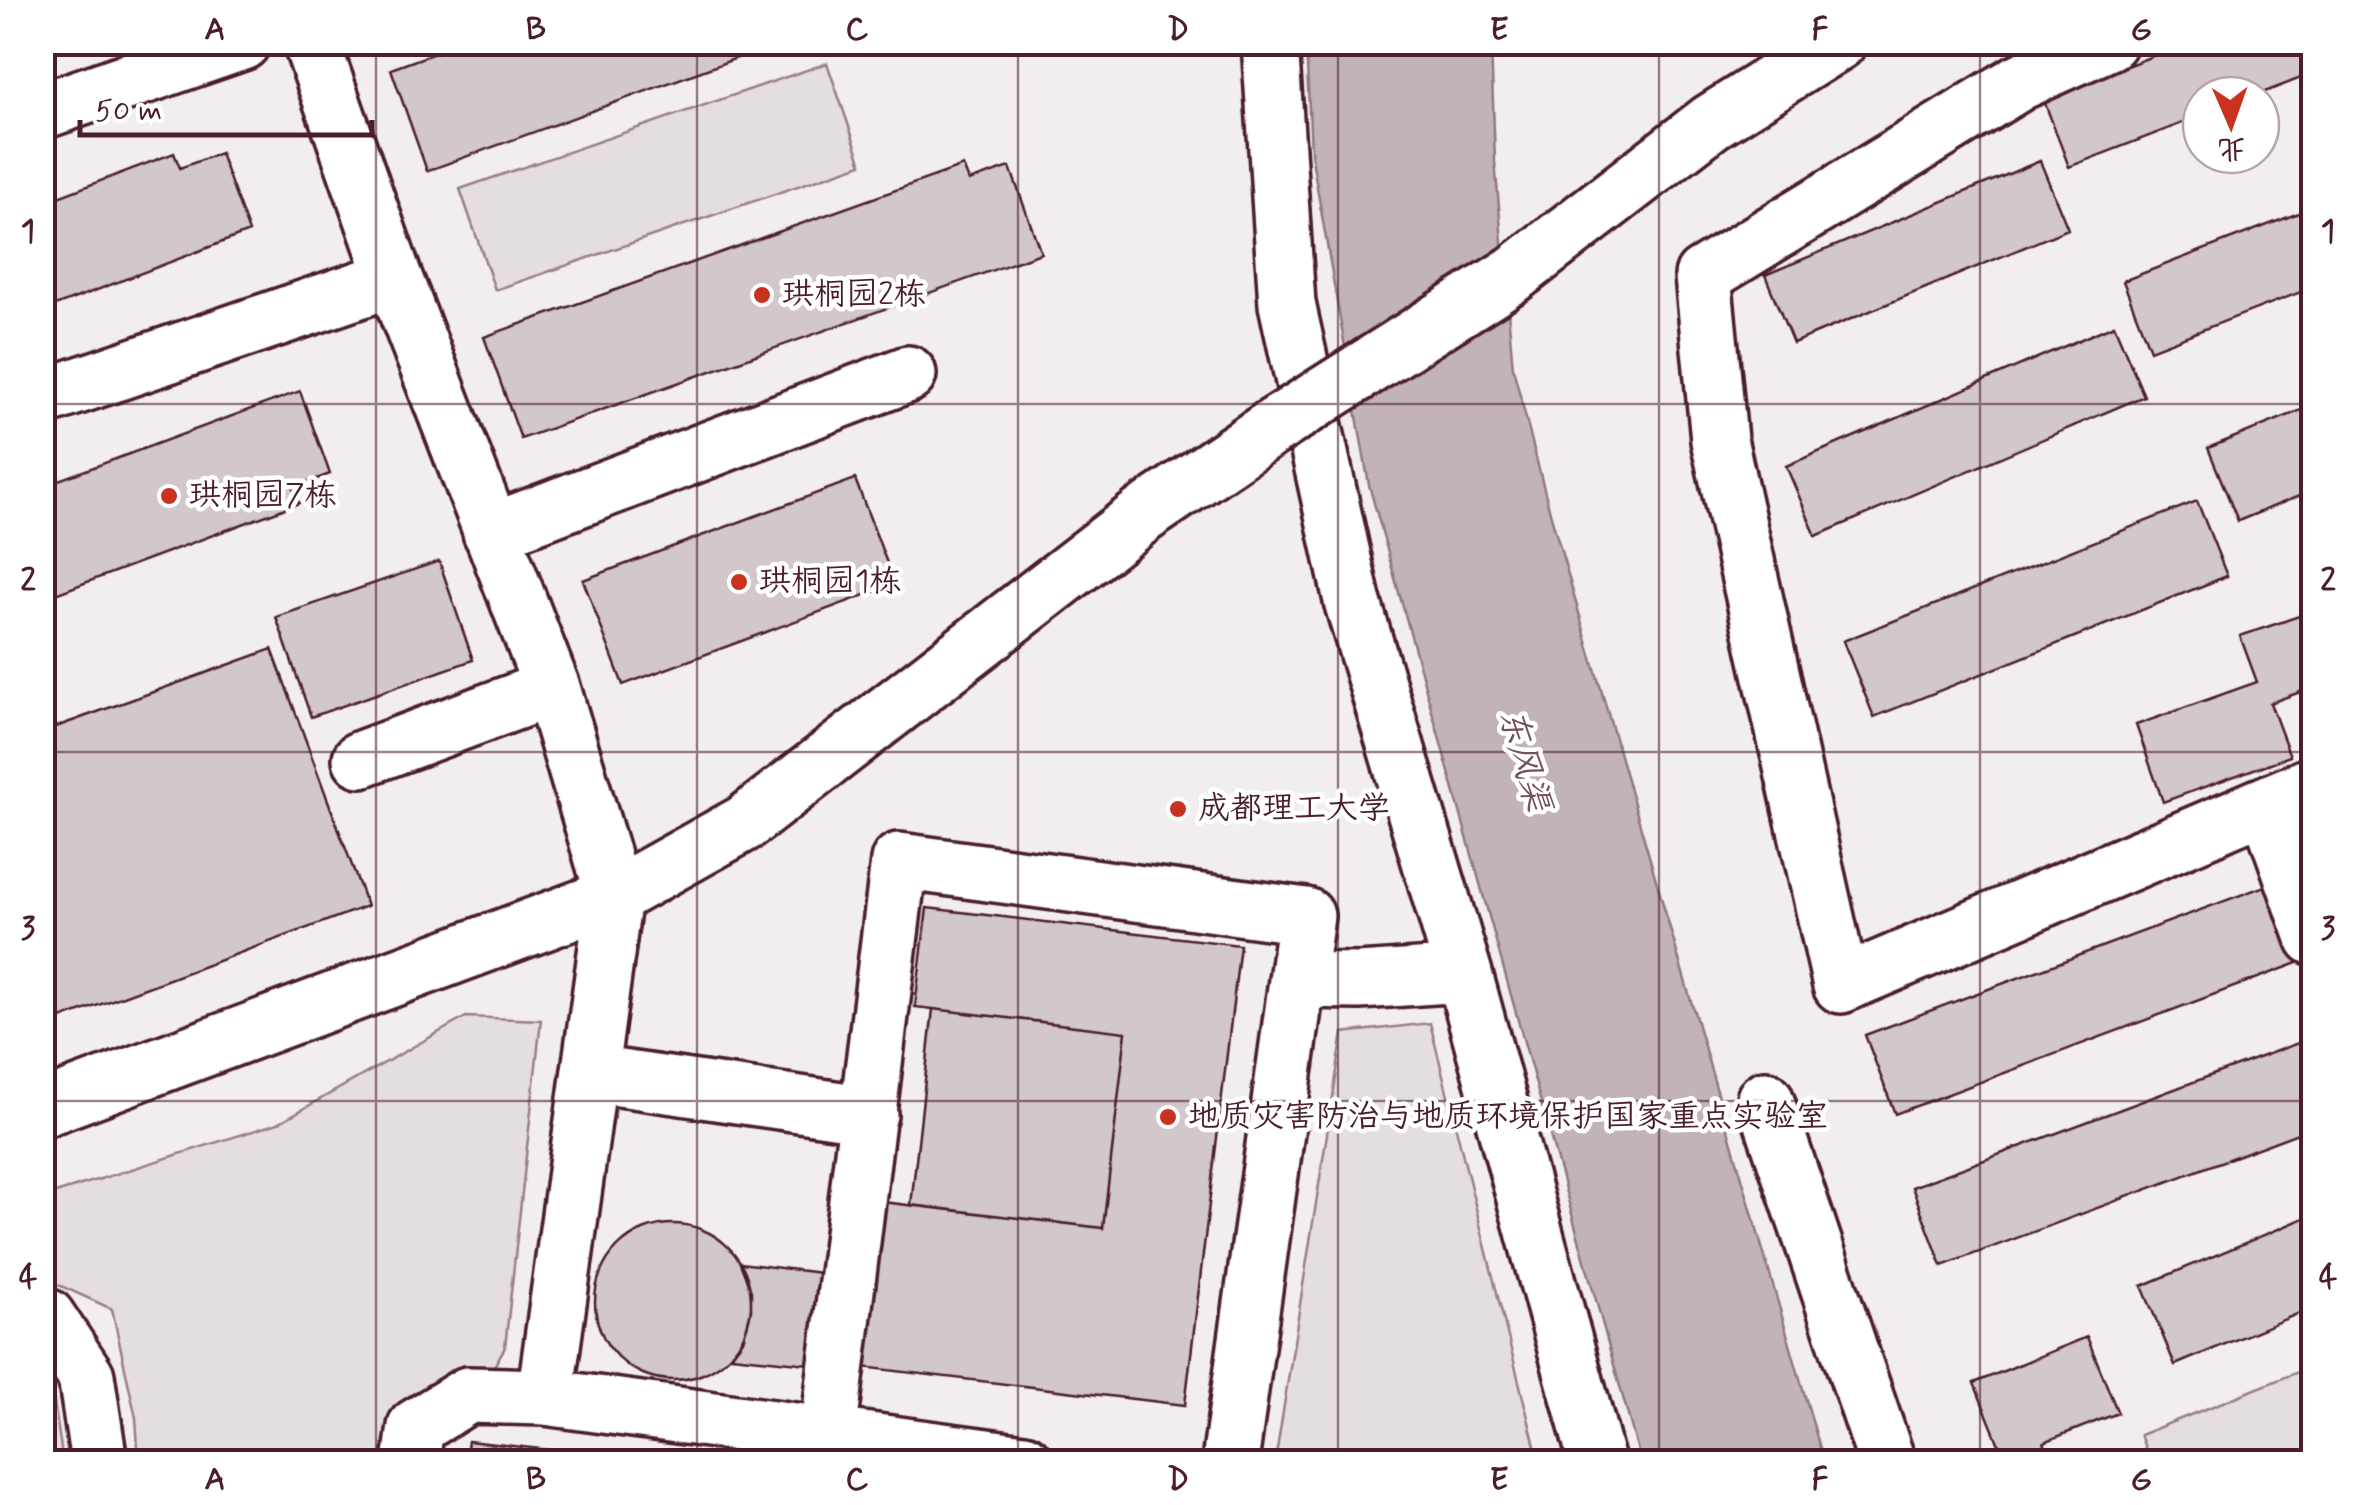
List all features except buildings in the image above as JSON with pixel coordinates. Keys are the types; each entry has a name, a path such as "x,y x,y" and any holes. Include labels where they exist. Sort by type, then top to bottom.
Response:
{"street":[{"path":"42,111 242,42"},
{"path":"311,42 394,278 552,688 614,896 545,1397"},
{"path":"1270,42 1287,304 1352,600 1464,974 1597,1462"},
{"path":"42,1109 614,896 745,823 1143,515 1270,428 1514,274 1711,122 1838,42"},
{"path":"2109,42 2020,82 1703,276 1719,440 1841,985 2290,794 2314,937"},
{"path":"42,398 394,278"},
{"path":"492,532 908,374"},
{"path":"361,759 552,688"},
{"path":"828,1436 900,861 1306,916 1230,1462"},
{"path":"1297,980 1359,981 1464,974"},
{"path":"592,1074 869,1114"},
{"path":"1765,1098 1887,1462"},
{"path":"42,1315 48,1317 86,1376 99,1462"},
{"path":"411,1462 416,1427 468,1394 545,1397 1024,1462"}],"shaded area":[{"name":"成都理工大学","path":"43,43 2313,43 2313,1462 43,1462"},
{"path":"827,63 862,164 495,290 460,189"},
{"path":"466,1017 541,1020 505,1347 493,1368 396,1462 139,1462 136,1418 112,1309 43,1278 43,1197 278,1123"},
{"path":"1430,1023 1539,1462 1275,1462 1343,1033"},
{"path":"42,1365 49,1368 63,1462 43,1462"},
{"path":"2313,1366 2313,1462 2151,1462 2140,1435"}],"water":[{"name":"东风渠","path":"1306,43 1491,43 1495,161 1513,368 1551,516 1824,1462 1641,1462 1369,485 1311,153"}],"place":[{"name":"珙桐园2栋","path":"762,295"},
{"name":"珙桐园7栋","path":"169,496"},
{"name":"珙桐园1栋","path":"739,582"},
{"name":"成都理工大学","path":"1178,809"},
{"name":"地质灾害防治与地质环境保护国家重点实验室","path":"1168,1117"}]}
